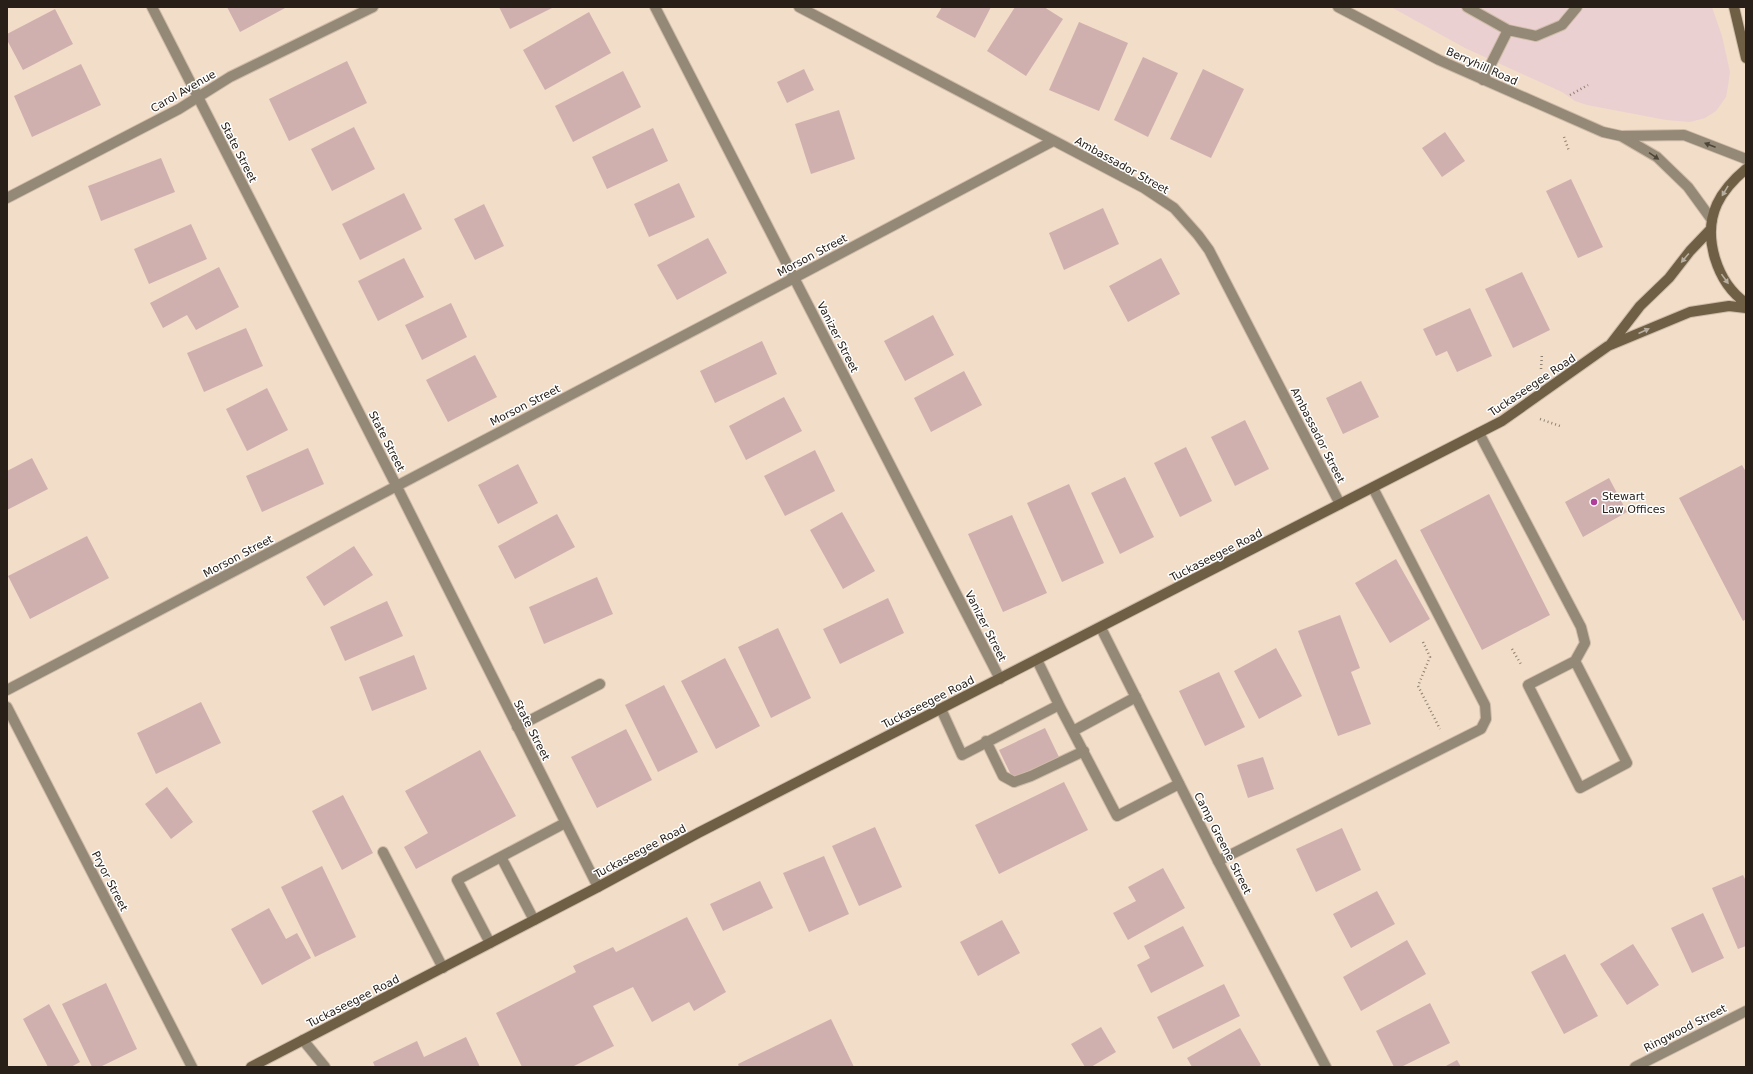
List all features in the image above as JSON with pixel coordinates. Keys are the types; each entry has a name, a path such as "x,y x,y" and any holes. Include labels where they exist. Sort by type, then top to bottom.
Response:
{"main road":[{"path":"1736,7 1746,22"},
{"path":"1736,7 1746,58"},
{"path":"1746,169 1730,183 1717,204 1711,224 1714,251 1721,274 1738,298 1746,303"},
{"name":"Tuckaseegee Road","path":"1608,346 1640,306 1669,278 1711,224"},
{"name":"Tuckaseegee Road","path":"251,1067 598,887 698,833 941,710 1502,421 1608,346 1690,312 1729,306 1746,308"}],"street":[{"name":"State Street","path":"152,7 396,485 598,887"},
{"name":"Carol Avenue","path":"7,198 179,108 230,77 373,7"},
{"name":"Vanizer Street","path":"655,7 1000,679"},
{"name":"Ambassador Street","path":"798,7 1144,188 1174,208 1209,250 1340,504"},
{"name":"Berryhill Road","path":"1338,7 1439,60 1603,132 1621,136 1684,135 1746,159"},
{"path":"1467,7 1508,30 1536,36 1562,25 1577,7"},
{"path":"1483,80 1508,30"},
{"name":"Berryhill Road","path":"1621,136 1658,158 1688,187 1711,224"},
{"name":"Morson Street","path":"7,690 1053,141"},
{"path":"1479,433 1582,627 1585,643 1575,661 1528,685 1580,788 1627,763 1575,661"},
{"path":"1218,861 1480,729 1486,719 1485,705 1373,488"},
{"name":"Camp Greene Street","path":"1101,628 1218,861 1326,1067"},
{"path":"1037,660 1117,816 1179,784"},
{"path":"518,727 600,684"},
{"path":"1073,731 1136,697"},
{"path":"941,710 962,755 986,741 1059,705"},
{"name":"Pryor Street","path":"7,707 192,1067"},
{"path":"986,741 1003,776 1014,782 1031,776 1084,751"},
{"path":"490,943 456,880 565,823"},
{"path":"383,852 443,968"},
{"path":"501,857 534,920"},
{"name":"Ringwood Street","path":"1635,1067 1746,1011"},
{"path":"303,1040 325,1067"}],"path":[{"path":"1568,96 1588,85"},
{"path":"1564,138 1569,151"},
{"path":"1541,369 1542,353"},
{"path":"1544,420 1560,426"},
{"path":"1423,642 1430,657 1418,686 1442,733"}],"shaded area":[{"path":"1391,7 1712,7 1722,36 1730,72 1726,97 1716,111 1705,118 1690,122 1666,120 1587,105 1575,101 1562,92 1465,48"}],"building":[{"path":"227,7 287,7 240,32"},
{"path":"499,7 554,7 510,29"},
{"path":"942,7 991,7 975,38 936,17"},
{"path":"1015,7 1044,7 1063,19 1026,76 987,51"},
{"path":"55,9 73,44 23,70 7,40 7,34"},
{"path":"589,12 611,53 545,90 523,50"},
{"path":"1079,22 1128,43 1099,111 1049,90"},
{"path":"1143,57 1178,73 1148,137 1114,120"},
{"path":"347,61 367,103 289,141 269,99"},
{"path":"81,64 101,105 32,137 14,96"},
{"path":"804,69 814,90 787,103 777,82"},
{"path":"1203,69 1244,89 1211,158 1170,139"},
{"path":"623,71 641,107 573,142 555,106"},
{"path":"839,110 855,159 811,174 795,124"},
{"path":"354,127 375,169 332,191 311,149"},
{"path":"653,128 668,161 607,189 592,157"},
{"path":"1445,132 1465,161 1442,177 1422,148"},
{"path":"161,158 175,192 101,221 88,186"},
{"path":"1571,179 1603,247 1578,258 1546,191"},
{"path":"679,183 695,217 649,237 634,204"},
{"path":"404,193 422,229 360,260 342,224"},
{"path":"484,204 504,246 475,260 454,219"},
{"path":"1103,208 1119,244 1064,270 1049,233"},
{"path":"191,224 207,259 149,284 134,249"},
{"path":"708,238 727,273 677,300 657,265"},
{"path":"404,258 424,297 378,321 358,281"},
{"path":"1161,258 1180,294 1128,322 1109,286"},
{"path":"219,267 239,307 196,330 187,315 163,328 150,303"},
{"path":"1522,272 1550,330 1513,348 1485,289"},
{"path":"451,303 467,337 422,360 405,325"},
{"path":"1470,308 1492,356 1457,372 1447,351 1436,356 1423,329"},
{"path":"933,315 954,355 905,381 884,341"},
{"path":"246,328 263,366 204,392 187,353"},
{"path":"762,341 777,374 715,403 700,371"},
{"path":"475,355 497,397 448,422 426,380"},
{"path":"964,371 982,405 931,432 914,398"},
{"path":"1361,381 1379,417 1343,434 1326,398"},
{"path":"267,388 288,430 247,451 226,409"},
{"path":"784,397 802,431 746,460 729,426"},
{"path":"1245,420 1269,469 1235,486 1211,437"},
{"path":"1186,447 1212,501 1180,517 1154,463"},
{"path":"308,448 324,484 262,512 246,476"},
{"path":"815,450 835,491 785,516 764,476"},
{"path":"32,458 48,489 7,510 7,471"},
{"path":"518,464 538,503 498,524 478,485"},
{"path":"1742,465 1746,472 1746,619 1743,621 1679,498"},
{"path":"1125,477 1154,537 1120,554 1091,493"},
{"path":"1609,478 1627,512 1583,537 1565,502"},
{"path":"1069,484 1104,563 1062,582 1027,503"},
{"path":"1489,494 1550,615 1482,650 1420,530"},
{"path":"842,512 875,571 843,589 810,530"},
{"path":"557,514 575,547 515,579 498,546"},
{"path":"1012,515 1047,593 1003,612 968,534"},
{"path":"87,536 109,578 30,619 8,576"},
{"path":"354,546 373,575 324,606 306,577"},
{"path":"1396,559 1430,619 1390,643 1355,583"},
{"path":"597,577 613,614 544,644 529,607"},
{"path":"888,598 904,633 840,664 823,629"},
{"path":"387,601 403,636 345,661 330,627"},
{"path":"1340,615 1360,668 1351,672 1371,724 1338,736 1298,631"},
{"path":"778,628 811,698 771,718 738,647"},
{"path":"1276,648 1302,696 1259,719 1234,671"},
{"path":"414,655 427,689 372,711 359,677"},
{"path":"725,658 760,726 716,749 681,681"},
{"path":"1219,672 1245,727 1205,746 1179,691"},
{"path":"664,685 698,752 658,772 625,705"},
{"path":"201,702 221,743 156,774 137,733"},
{"path":"1045,728 1059,757 1013,779 999,750"},
{"path":"626,729 652,780 597,808 571,757"},
{"path":"480,750 516,816 416,869 404,847 428,833 405,791"},
{"path":"1263,757 1274,789 1248,798 1237,765"},
{"path":"1064,782 1088,830 999,874 975,825"},
{"path":"167,787 193,822 171,839 145,804"},
{"path":"343,795 373,853 342,870 312,811"},
{"path":"875,827 902,887 859,906 832,846"},
{"path":"1342,828 1361,870 1316,892 1296,849"},
{"path":"824,856 849,914 809,932 783,873"},
{"path":"322,866 356,937 315,957 281,887"},
{"path":"1163,868 1185,908 1128,940 1113,913 1136,901 1128,887"},
{"path":"1743,875 1746,881 1746,946 1738,949 1712,888"},
{"path":"760,881 773,908 723,931 710,904"},
{"path":"1377,891 1395,924 1351,948 1333,914"},
{"path":"269,908 286,939 297,933 311,958 262,985 231,929"},
{"path":"1703,913 1724,958 1692,973 1671,928"},
{"path":"687,917 726,992 694,1011 689,1002 652,1022 633,987 593,1006 614,1046 572,1067 522,1067 496,1013 576,972 573,966 613,947 616,952"},
{"path":"1002,920 1020,953 978,976 960,942"},
{"path":"1183,926 1204,966 1151,993 1137,965 1150,958 1144,946"},
{"path":"1407,940 1426,974 1361,1011 1343,977"},
{"path":"1633,944 1659,985 1627,1005 1600,964"},
{"path":"1565,954 1598,1016 1564,1034 1531,972"},
{"path":"106,983 137,1049 100,1067 92,1067 62,1004"},
{"path":"1224,984 1240,1016 1173,1049 1157,1017"},
{"path":"1430,1003 1450,1043 1401,1067 1394,1067 1376,1031"},
{"path":"49,1004 80,1062 71,1067 48,1067 23,1019"},
{"path":"831,1019 854,1067 739,1067 738,1064"},
{"path":"1101,1027 1116,1052 1091,1067 1085,1067 1071,1044"},
{"path":"1240,1028 1261,1065 1258,1067 1192,1067 1187,1058"},
{"path":"466,1037 480,1067 375,1067 373,1062 417,1041 424,1057"},
{"path":"1457,1060 1461,1067 1444,1067"}],"place":[{"name":"Stewart Law Offices","path":"1594,502"}]}
